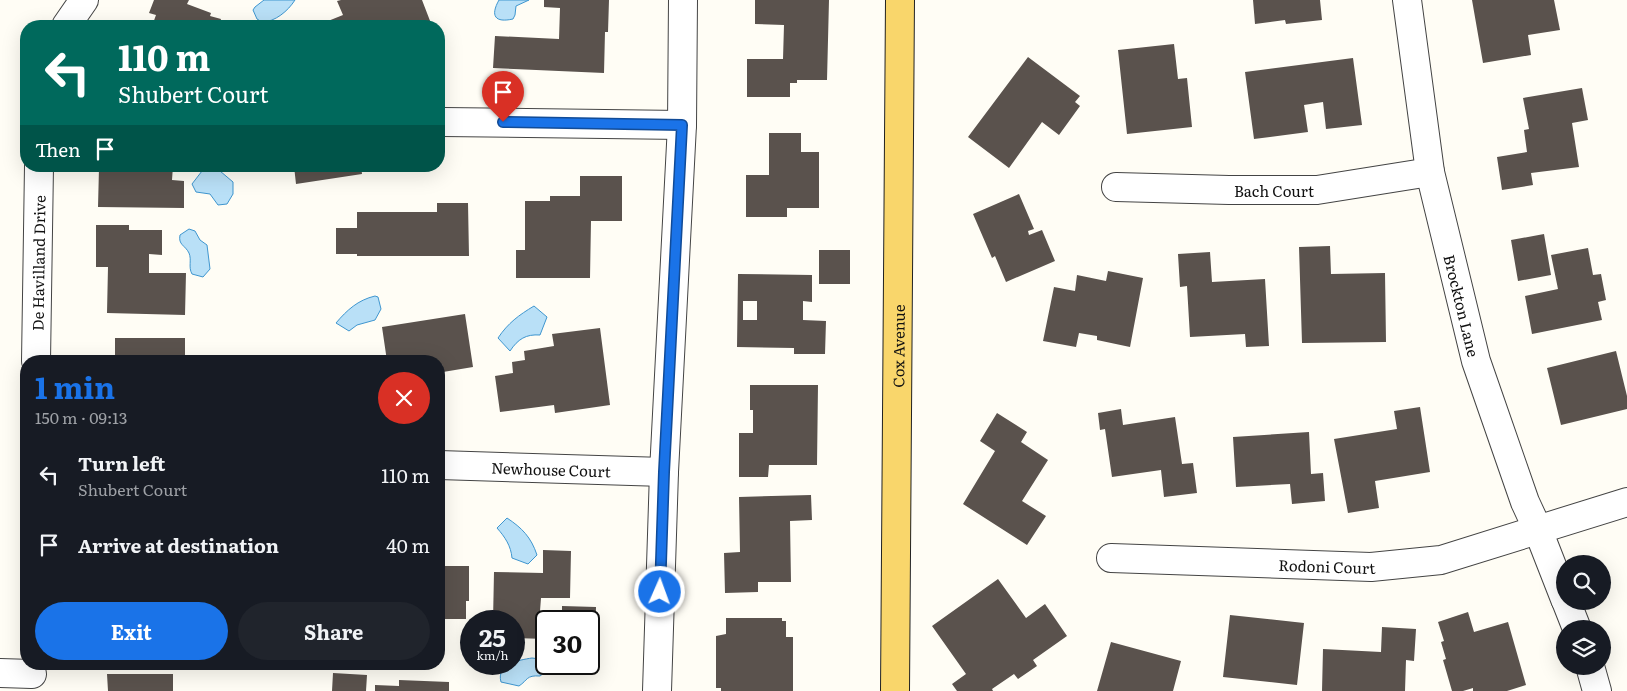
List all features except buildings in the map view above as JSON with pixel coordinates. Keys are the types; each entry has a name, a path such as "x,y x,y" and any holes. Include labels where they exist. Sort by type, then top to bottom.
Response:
{"main road":[{"name":"Cox Avenue","path":"895,691 900,0"}],"street":[{"path":"70,20 84,0"},
{"path":"657,691 664,472 682,125 683,0"},
{"name":"Brockton Lane","path":"1407,0 1430,172 1476,361 1525,502 1556,575"},
{"path":"445,122 682,125"},
{"name":"De Havilland Drive","path":"36,355 39,172"},
{"name":"Bach Court","path":"1116,187 1316,190 1430,172"},
{"name":"Newhouse Court","path":"445,465 664,472"},
{"name":"Rodoni Court","path":"1111,558 1371,567 1441,560 1627,502"},
{"path":"0,673 32,676"},
{"path":"1593,675 1597,691"}],"water":[{"path":"264,0 295,0 281,15 272,20 257,19 253,10"},
{"path":"499,0 529,0 516,6 513,19 502,20 498,19 495,14"},
{"path":"201,172 221,172 233,182 233,194 227,204 218,205 210,194 196,192 192,184"},
{"path":"189,229 195,231 200,240 207,245 210,269 203,277 192,274 189,253 180,241 180,235"},
{"path":"375,296 378,297 381,309 375,320 357,325 349,331 336,323 353,306"},
{"path":"534,306 547,317 540,335 531,335 523,338 510,351 498,338 514,320"},
{"path":"507,518 517,525 535,549 537,555 528,564 512,558 507,542 497,528"},
{"path":"535,658 535,675 541,675 530,677 519,686 501,682 500,675 525,675 525,660"}],"route":[{"path":"503,122 682,125 664,472 660,592"}]}
